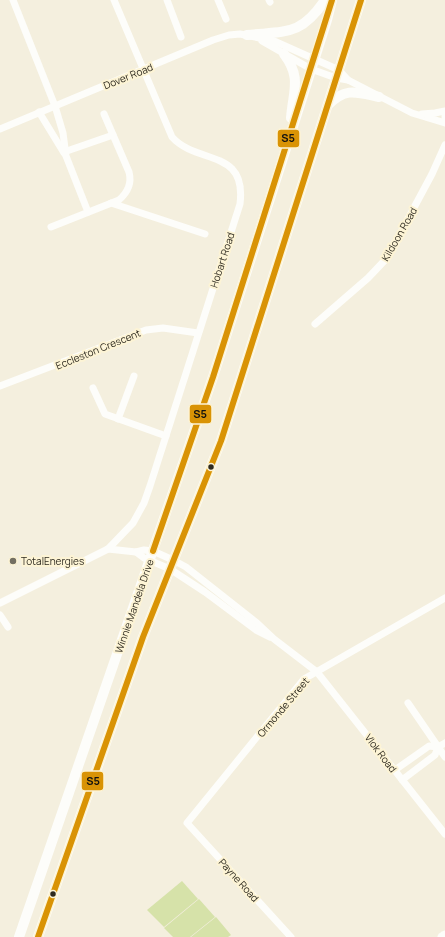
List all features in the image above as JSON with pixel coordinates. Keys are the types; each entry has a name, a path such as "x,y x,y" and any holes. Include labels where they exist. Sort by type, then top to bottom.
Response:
{"main road":[{"path":"247,35 297,28 314,16 325,0"},
{"name":"Winnie Mandela Drive","path":"19,937 213,376 327,20 332,0"},
{"name":"Winnie Mandela Drive","path":"38,937 124,689 221,441 361,0"},
{"path":"284,54 293,67 295,76 289,136"},
{"path":"327,107 337,97 348,92 379,97"}],"street":[{"path":"13,0 55,106 63,133 65,153"},
{"name":"Hobart Road","path":"0,603 108,549 126,531 140,512 150,486 240,204 241,192 239,182 232,168 227,164 204,154 186,148 172,137 114,0"},
{"path":"167,0 181,37"},
{"path":"218,0 226,19"},
{"name":"Dover Road","path":"1,126 55,106 222,37 233,34 247,35 283,44 313,64"},
{"name":"Dover Road","path":"258,38 284,54 313,64"},
{"path":"313,64 337,74"},
{"path":"313,64 337,74 412,113 445,123"},
{"path":"412,113 424,114 445,111"},
{"path":"39,112 65,153 88,212"},
{"path":"51,226 111,203 123,196 127,191 130,179 104,114"},
{"path":"65,153 113,135"},
{"name":"Kildoon Road","path":"315,324 368,278 387,258 432,174 445,145"},
{"path":"111,203 205,234"},
{"name":"Eccleston Crescent","path":"0,386 146,330 163,328 198,333"},
{"path":"118,419 134,376"},
{"path":"93,388 103,412 118,419 166,436"},
{"path":"108,549 136,552 144,550 151,556 172,564"},
{"name":"Vlok Road","path":"172,564 209,584 257,623 274,640 318,672 445,834"},
{"name":"Ormonde Street","path":"187,822 304,679 445,598"},
{"path":"0,615 8,627"},
{"path":"408,702 445,757"},
{"path":"395,770 429,746 438,747 445,743"},
{"path":"402,780 435,755 438,747"},
{"name":"Payne Road","path":"187,822 291,937"}],"green space":[{"path":"182,881 198,899 164,927 147,910"},
{"path":"199,899 215,917 190,937 173,937 164,928"},
{"path":"216,917 231,935 228,937 191,937"}],"transit line":[{"name":"S5","path":"153,551 213,377 332,0"},
{"name":"S5","path":"38,937 143,637 221,441 361,0"}],"place":[{"name":"TotalEnergies","path":"13,561"}]}
